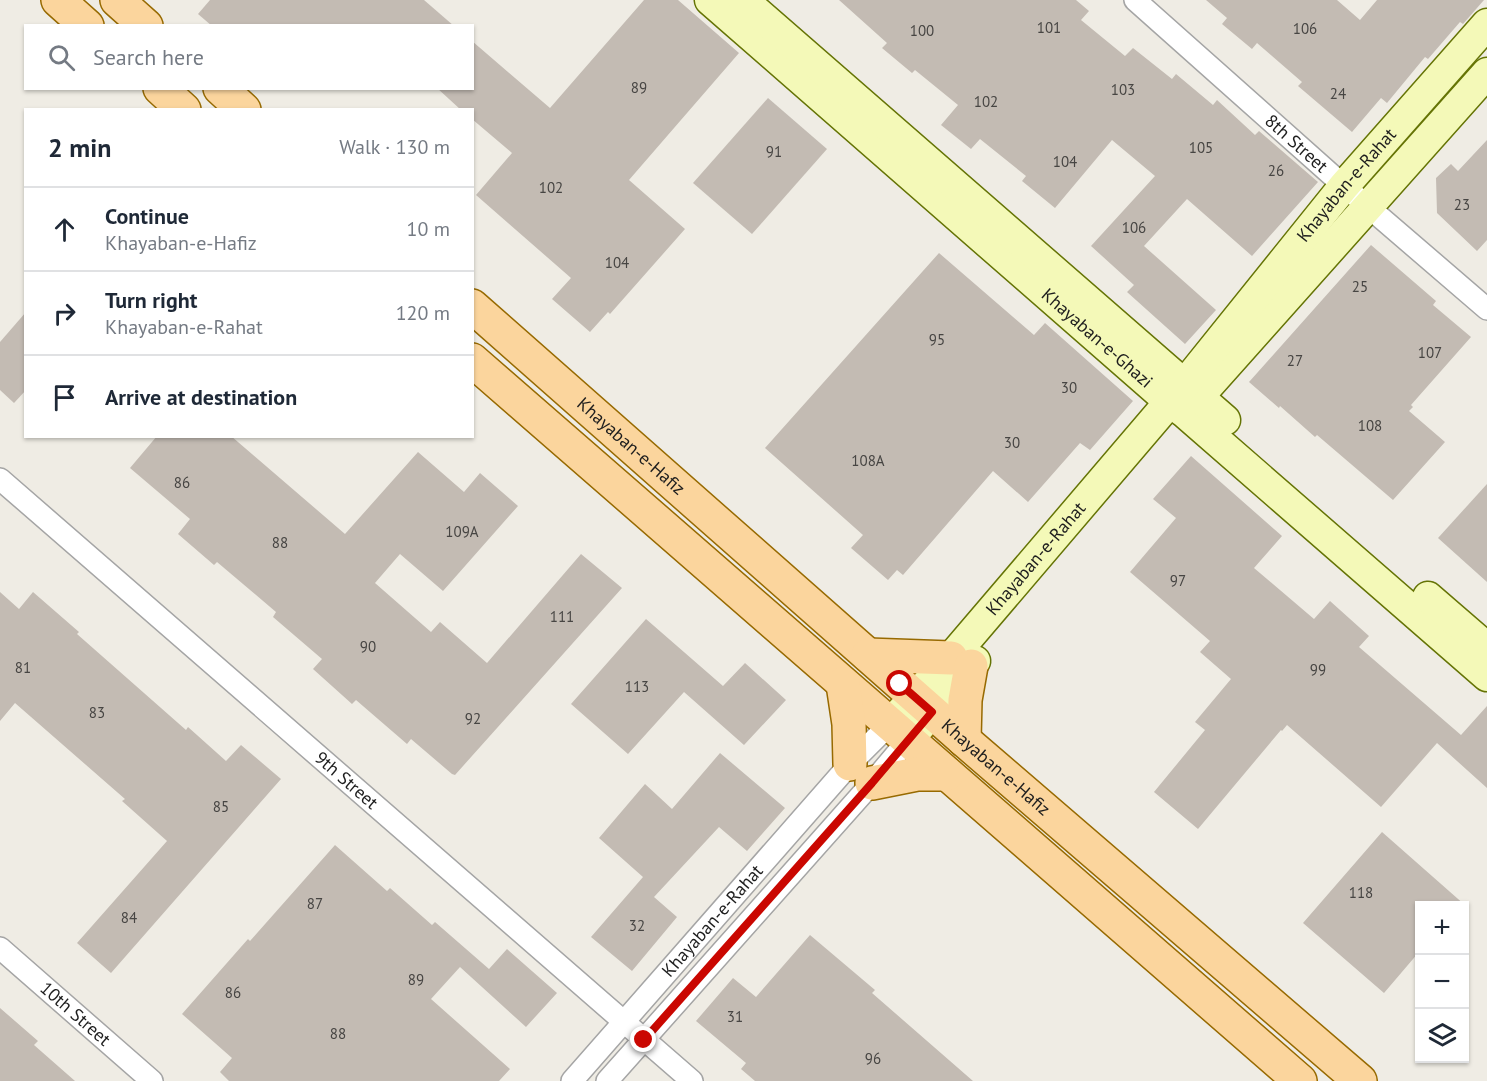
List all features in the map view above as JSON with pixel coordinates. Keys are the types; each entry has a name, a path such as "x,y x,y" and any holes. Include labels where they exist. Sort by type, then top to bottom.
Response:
{"main road":[{"path":"58,0 85,24"},
{"path":"117,0 144,24"},
{"path":"162,90 182,108"},
{"path":"222,90 242,108"},
{"name":"Khayaban-e-Hafiz","path":"474,308 964,740 1360,1081"},
{"name":"Khayaban-e-Hafiz","path":"474,362 1300,1081"},
{"path":"868,655 961,662 965,700 964,740"},
{"path":"843,684 849,724 861,774 947,774"}],"street":[{"name":"Khayaban-e-Ghazi","path":"710,0 1184,399 1487,648"},
{"name":"Khayaban-e-Ghazi","path":"743,0 1487,676"},
{"name":"8th Street","path":"1135,0 1344,186 1487,309"},
{"name":"Khayaban-e-Rahat","path":"572,1081 624,1022 861,774 961,662 1184,399 1344,186 1487,24"},
{"name":"Khayaban-e-Rahat","path":"1184,399 1368,207 1487,73"},
{"name":"9th Street","path":"0,479 692,1081"},
{"name":"Khayaban-e-Rahat","path":"607,1081 644,1040 861,774 900,731"},
{"name":"10th Street","path":"0,948 152,1081"}],"building":[{"path":"210,0 424,0 452,24 210,24 198,14"},
{"path":"644,0 678,0 739,53 629,180 685,229 610,314 608,312 590,332 552,299 571,278 476,195 512,153 474,121 474,108 459,108 439,90 474,90 474,43 550,108"},
{"path":"839,0 1076,0 1089,11 1081,20 1125,56 1133,48 1172,79 1176,74 1213,105 1217,100 1255,135 1259,131 1318,182 1252,256 1187,199 1144,246 1216,310 1185,344 1127,292 1134,285 1091,246 1155,176 1112,140 1055,208 1022,181 1026,176 980,139 971,149 941,125 958,105 915,70 912,73 882,48 887,43"},
{"path":"1206,0 1337,0 1360,20 1377,0 1484,0 1463,24 1460,22 1428,59 1425,57 1387,103 1381,98 1352,132 1298,86 1302,82 1257,43 1252,49 1222,24 1227,18"},
{"path":"768,98 827,149 752,234 693,183"},
{"path":"1487,140 1487,240 1477,251 1437,213 1436,178 1451,164 1458,171"},
{"path":"1371,245 1436,301 1433,305 1471,337 1411,405 1413,407 1409,411 1445,442 1393,500 1317,435 1315,437 1249,382"},
{"path":"939,253 1034,335 1045,323 1133,401 1090,450 1080,443 1028,502 993,471 903,575 897,570 888,580 851,548 863,535 765,448"},
{"path":"24,314 24,392 14,403 0,390 0,342"},
{"path":"155,438 233,438 345,534 418,452 464,492 480,473 518,506 443,591 400,554 375,583 431,632 440,622 487,663 581,554 622,588 455,775 411,739 407,744 356,700 352,704 313,669 322,659 273,617 276,612 217,562 214,565 178,534 190,519 130,468"},
{"path":"1191,456 1282,536 1254,568 1314,619 1330,601 1369,636 1359,647 1461,735 1487,706 1487,788 1437,743 1381,807 1287,725 1198,829 1154,792 1205,730 1195,722 1231,679 1200,652 1210,641 1130,572 1176,518 1153,499"},
{"path":"1487,484 1487,582 1438,538"},
{"path":"0,592 19,609 33,592 186,730 188,727 226,761 241,745 281,779 111,973 77,943 167,841 122,801 125,799 15,703 0,721"},
{"path":"646,619 723,686 745,663 786,700 744,745 684,692 628,754 571,704"},
{"path":"720,753 785,808 747,851 719,827 654,897 677,917 632,971 591,937 643,877 599,838 645,784 672,809"},
{"path":"1382,832 1460,901 1415,901 1415,957 1384,993 1303,923"},
{"path":"335,845 387,891 390,888 432,925 435,922 489,969 507,949 557,993 526,1027 460,967 431,999 510,1069 499,1081 229,1081 220,1072 232,1058 182,1014"},
{"path":"810,935 875,990 872,993 973,1081 755,1081 741,1069 746,1063 696,1021 733,978 756,997"},
{"path":"0,1008 38,1041 34,1045 75,1081 0,1081"}],"route":[{"path":"644,1040 932,712 900,684"}]}
